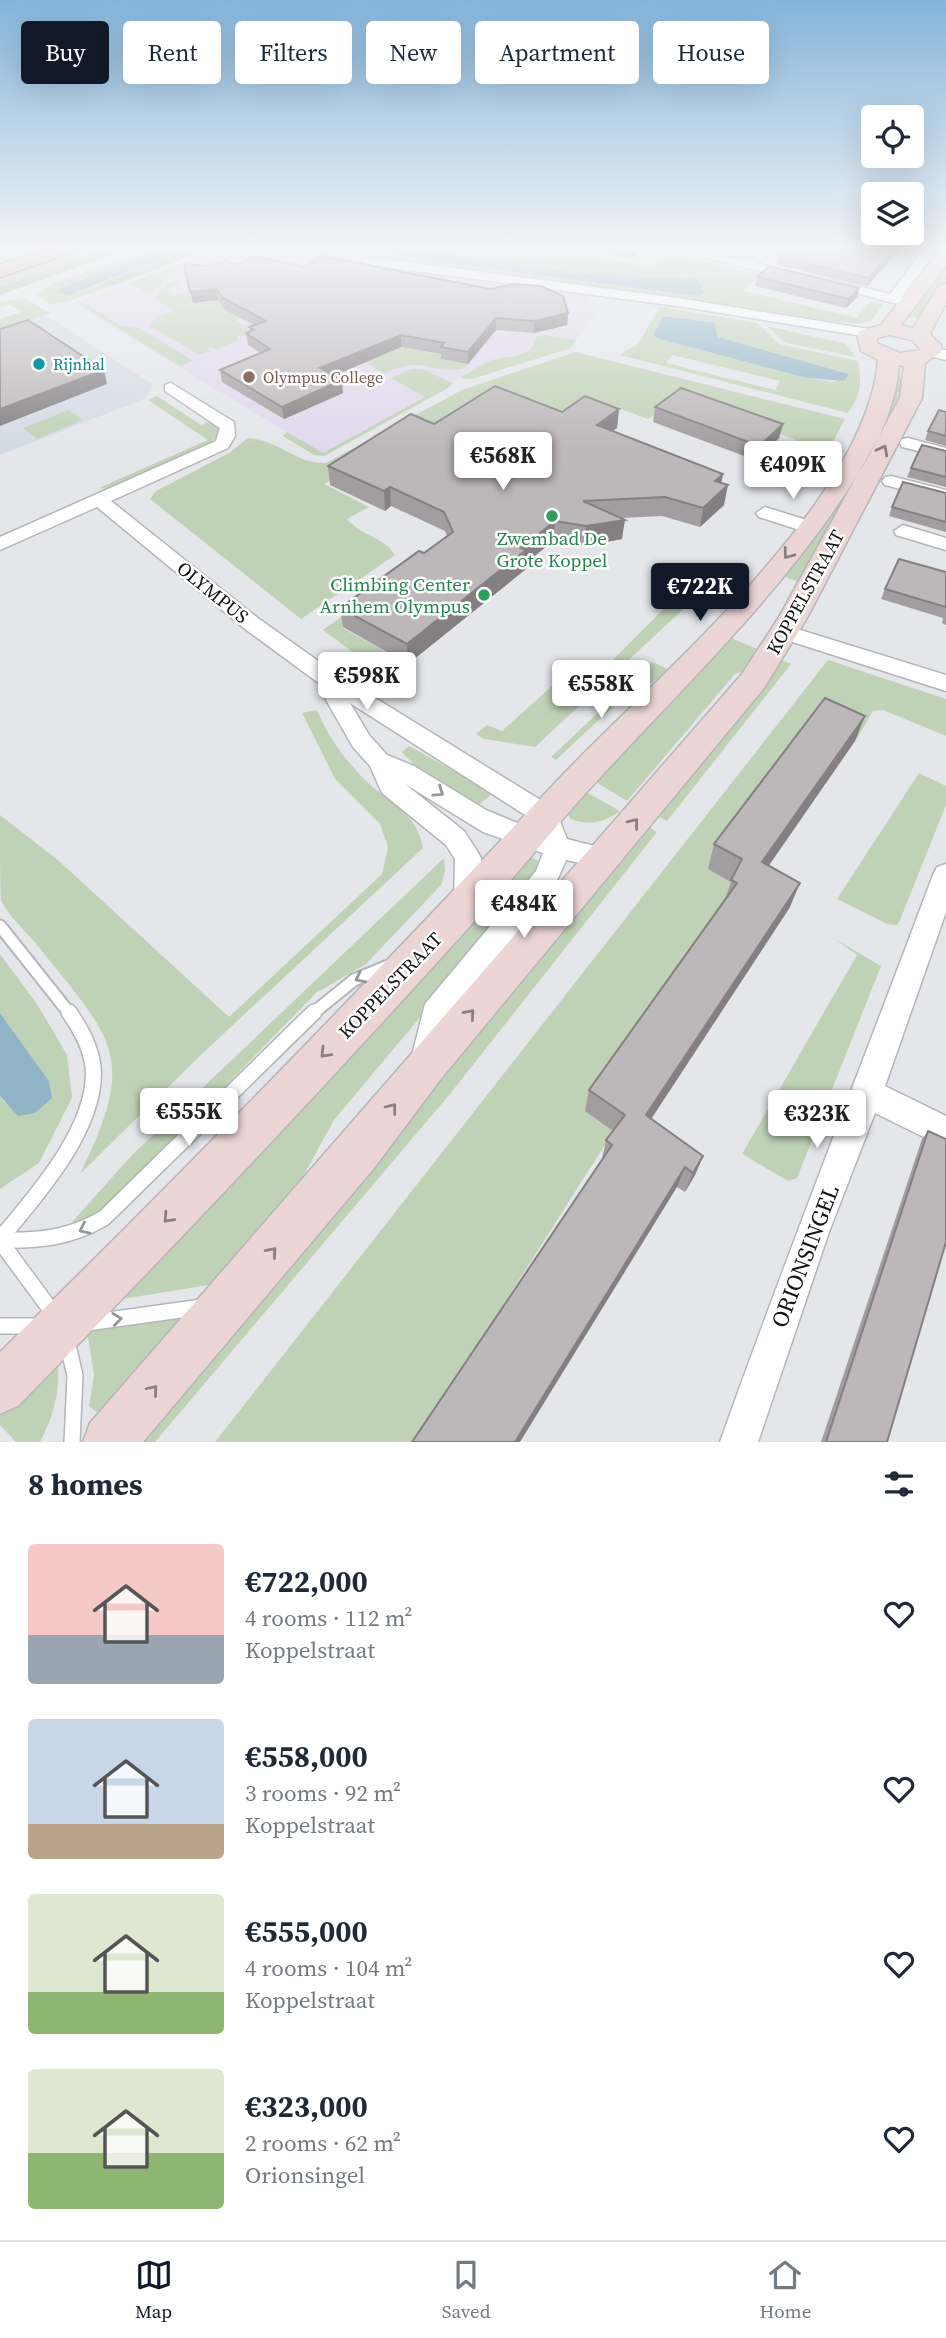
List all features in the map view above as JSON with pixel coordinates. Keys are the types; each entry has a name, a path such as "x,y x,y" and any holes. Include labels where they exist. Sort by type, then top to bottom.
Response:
{"street":[{"path":"751,315 874,334 928,350"},
{"path":"888,315 874,334 871,350 889,357 928,350"},
{"path":"928,350 937,315"},
{"name":"KOPPELSTRAAT","path":"109,1442 359,1151 425,1066 606,859 753,681 789,625 911,398 928,350"},
{"name":"KOPPELSTRAAT","path":"0,1388 63,1326 467,904 543,834 745,609 829,500 881,406 887,389 889,357"},
{"path":"0,544 222,444 227,436 228,426 171,388"},
{"path":"908,443 946,453"},
{"path":"891,481 946,496"},
{"name":"OLYMPUS","path":"99,500 252,624 330,680 395,721 543,834"},
{"path":"765,513 809,527"},
{"path":"903,531 946,544"},
{"path":"745,609 946,683"},
{"path":"789,625 946,673"},
{"name":"OLYMPUS","path":"330,680 337,699 361,741 379,761 391,786 455,838 468,859 467,904"},
{"path":"361,741 395,721"},
{"name":"OLYMPUS","path":"379,761 407,771 477,817 543,834 606,859"},
{"path":"425,1066 435,1013 546,877 543,834"},
{"name":"ORIONSINGEL","path":"739,1442 799,1269 946,875"},
{"path":"866,1093 946,1132"}],"lane":[{"path":"0,926 87,1042 92,1076 86,1106 71,1144 45,1185 0,1240"},
{"path":"0,1240 44,1242 83,1232 104,1218 326,1000 354,981 423,951"},
{"path":"0,1240 63,1326 75,1376 72,1442"},
{"path":"0,1326 63,1326 227,1304"}],"shaded area":[{"path":"46,315 152,384 152,389 144,399 0,455 0,329"},
{"path":"93,315 594,315 576,340 544,335 525,354 491,360 323,454"}],"green space":[{"path":"11,315 44,315 0,331 0,319"},
{"path":"97,315 104,315 122,326 140,328 193,361 180,366"},
{"path":"236,315 240,318 236,320 252,333 236,337 239,340 216,349 207,348 210,351 200,355 149,326 156,317"},
{"path":"655,315 710,315 757,323 779,344 858,361 859,388 848,413 620,355 638,344","holes":["664,316 715,323 718,337 848,374 834,382 806,378 659,339 653,335","672,355 780,381 775,390 666,363"]},
{"path":"788,315 846,315 857,318 859,315 875,315 872,320 859,324"},
{"path":"767,326 846,344 856,357 786,343"},
{"path":"544,335 576,340 571,348 472,379 459,378 489,361 524,353 534,345 536,337"},
{"path":"385,344 444,355 442,359 468,364 465,368 453,370 410,365 384,374 366,362"},
{"path":"575,352 845,419 828,451 678,398 648,419 593,399 575,410 435,442 411,431 324,484 369,507 347,519 391,549 395,555 301,619 150,499 156,491 229,453 248,438 269,443 306,460 326,463 462,390"},
{"path":"412,369 423,369 452,383 450,387 324,456 314,455 283,436 287,432 323,453 425,397 391,378"},
{"path":"895,376 908,378 907,395 805,584 782,576"},
{"path":"157,396 201,425 212,420 219,428 218,435 211,443 108,489 99,488 208,440 148,400"},
{"path":"69,410 83,420 37,439 23,428"},
{"path":"796,444 826,454 812,477 775,463"},
{"path":"704,568 720,575 535,747 484,739 476,734 487,725 502,731 571,669 601,672"},
{"path":"354,608 343,628 415,668 400,681 392,681 323,630"},
{"path":"731,638 760,650 746,671 735,674 627,801 596,782"},
{"path":"779,659 791,664 667,821 654,814"},
{"path":"828,660 946,699 946,736 883,710 873,711 856,740 813,719 738,885 622,1118 416,1442 215,1442"},
{"path":"652,662 668,669 658,679 620,700 556,760 551,757"},
{"path":"317,710 348,762 371,786 408,816 420,836 423,848 204,1052 80,1174 109,1102 112,1075 109,1051 100,1029 85,1005 1,900 0,815 59,861 229,1017 382,874 388,847 380,824 335,779 302,713"},
{"path":"409,746 493,793 475,808 417,768 402,752"},
{"path":"919,773 946,786 946,805 900,920 897,925 887,924 837,899"},
{"path":"586,792 620,811 596,822 571,819 567,813"},
{"path":"644,824 657,832 450,1094 155,1442 137,1442"},
{"path":"530,856 543,864 469,959 334,1120 290,1200 215,1284 122,1299 121,1297"},
{"path":"444,858 445,871 441,885 366,964 316,993 107,1207 75,1224 72,1222 133,1154"},
{"path":"835,939 881,966 797,1178 788,1181 742,1154 857,955"},
{"path":"0,954 37,1004 67,1055 72,1098 39,1163 0,1189 0,1096 5,1103 49,1081 0,1013"},
{"path":"186,1318 100,1415 89,1406 94,1375 87,1331"},
{"path":"53,1366 58,1369 57,1388 52,1415 45,1433 40,1442 16,1442 0,1425 0,1413"}],"water":[{"path":"664,316 715,323 718,337 849,374 844,381 806,378 659,339 653,335"},
{"path":"0,1013 49,1081 52,1098 35,1113 18,1116 0,1096"}],"building":[{"path":"255,315 558,315 534,321 496,318 468,352 441,347 444,343 401,335 320,368 342,380 282,407 220,370 270,349 246,333 254,330 249,327 266,321"},
{"name":"Rijnhal","path":"28,320 104,370 0,409 0,329"},
{"path":"495,386 562,412 585,396 619,409 597,425 723,474 715,481 728,485 703,508 665,497 583,501 625,520 586,526 555,521 521,548 526,550 407,644 340,608 419,551 424,553 453,532 444,512 390,487 384,491 328,466 411,414 434,424"},
{"path":"681,388 783,424 759,446 655,407"},
{"path":"939,410 946,412 946,436 928,431"},
{"path":"922,445 946,451 946,477 911,468"},
{"path":"903,482 946,493 946,522 892,507"},
{"path":"899,559 946,572 946,607 885,589"},
{"path":"825,698 865,716 762,862 800,883 646,1115 703,1156 693,1173 685,1167 515,1442 412,1442 612,1145 606,1140 625,1115 589,1090 737,883 731,880 742,859 714,844"},
{"path":"928,1131 946,1139 946,1242 887,1442 826,1442"}],"place":[{"name":"Rijnhal","path":"39,364"},
{"name":"Olympus College","path":"249,377"},
{"name":"Zwembad De Grote Koppel","path":"552,516"},
{"name":"Climbing Center Arnhem Olympus","path":"484,595"}]}
